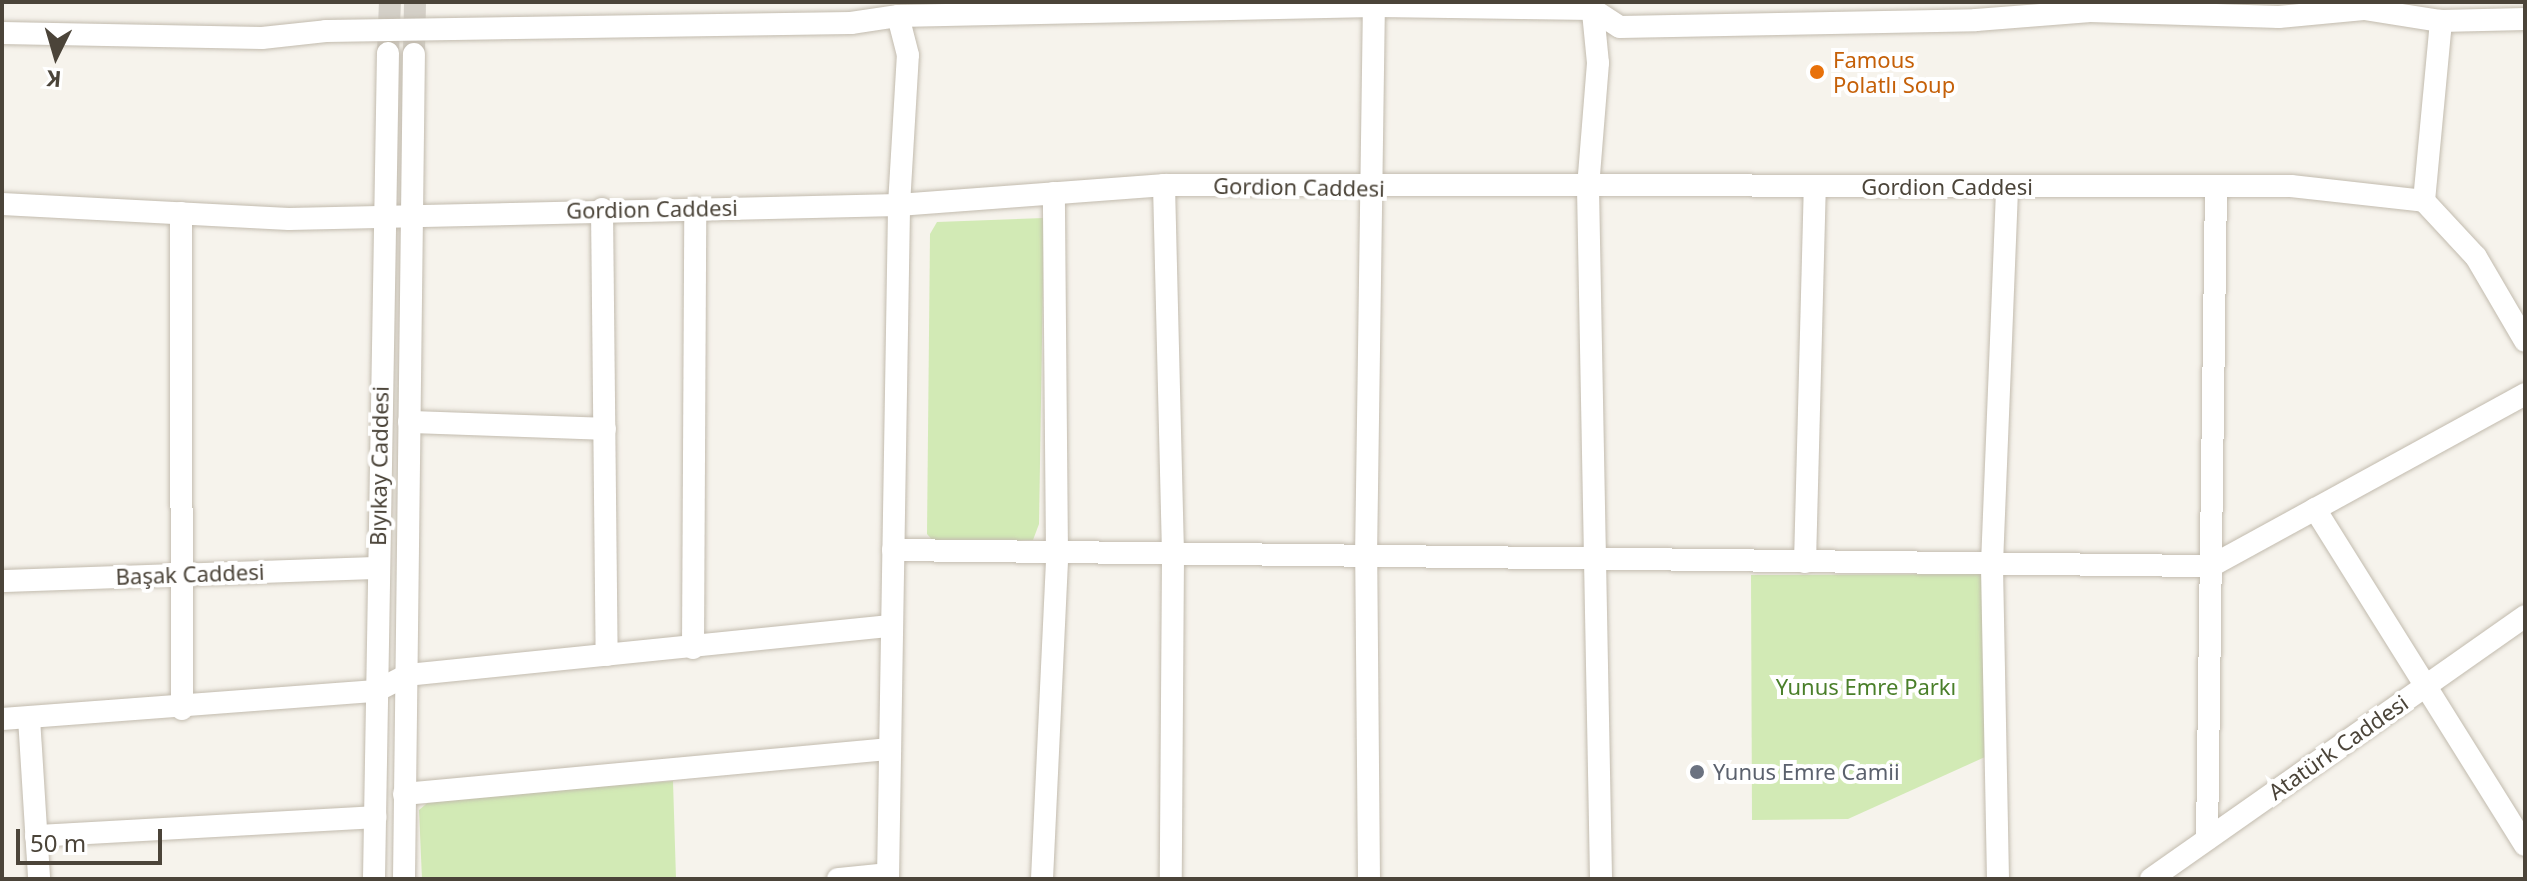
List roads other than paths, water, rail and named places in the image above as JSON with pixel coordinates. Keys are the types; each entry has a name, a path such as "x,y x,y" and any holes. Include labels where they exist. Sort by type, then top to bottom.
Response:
{"street":[{"path":"1369,879 1366,559 1374,4"},
{"path":"2,33 262,38 725,21 851,23 898,16 1374,4 1592,6 1620,27 1976,20 2090,11 2279,17 2364,9 2441,21 2525,19"},
{"path":"1592,6 1598,63 1588,188 1601,879"},
{"path":"838,879 888,876 899,205 908,55 898,16"},
{"path":"2441,21 2424,201 2476,257 2525,341"},
{"name":"Bıyıkay Caddesi","path":"374,879 388,53"},
{"name":"Bıyıkay Caddesi","path":"404,879 414,54"},
{"path":"1164,185 1173,557 1171,879"},
{"name":"Gordion Caddesi","path":"2,204 289,219 411,213 899,205 1164,185 1372,188 2291,186 2424,201"},
{"path":"2207,839 2216,186"},
{"path":"1805,562 1815,187"},
{"path":"1998,879 1992,564 2007,187"},
{"path":"1042,879 1057,555 1054,193"},
{"path":"693,648 695,208"},
{"path":"602,209 607,655"},
{"path":"181,213 182,709"},
{"path":"893,550 1173,557 2211,566 2525,394"},
{"path":"409,422 605,429"},
{"path":"2315,509 2525,845"},
{"name":"Başak Caddesi","path":"2,581 378,568"},
{"name":"Atatürk Caddesi","path":"2151,879 2525,616"},
{"path":"2,719 182,709 376,691 407,675 892,626"},
{"path":"29,718 39,879"},
{"path":"404,794 890,749"},
{"path":"36,836 375,817"}],"tunnel":[{"path":"388,53 390,2"},
{"path":"414,54 415,2"}],"place":[{"name":"Famous Polatlı Soup","path":"1817,72"},
{"name":"Yunus Emre Camii","path":"1697,772"}],"park label":[{"name":"Yunus Emre Parkı","path":"1866,687"}]}
